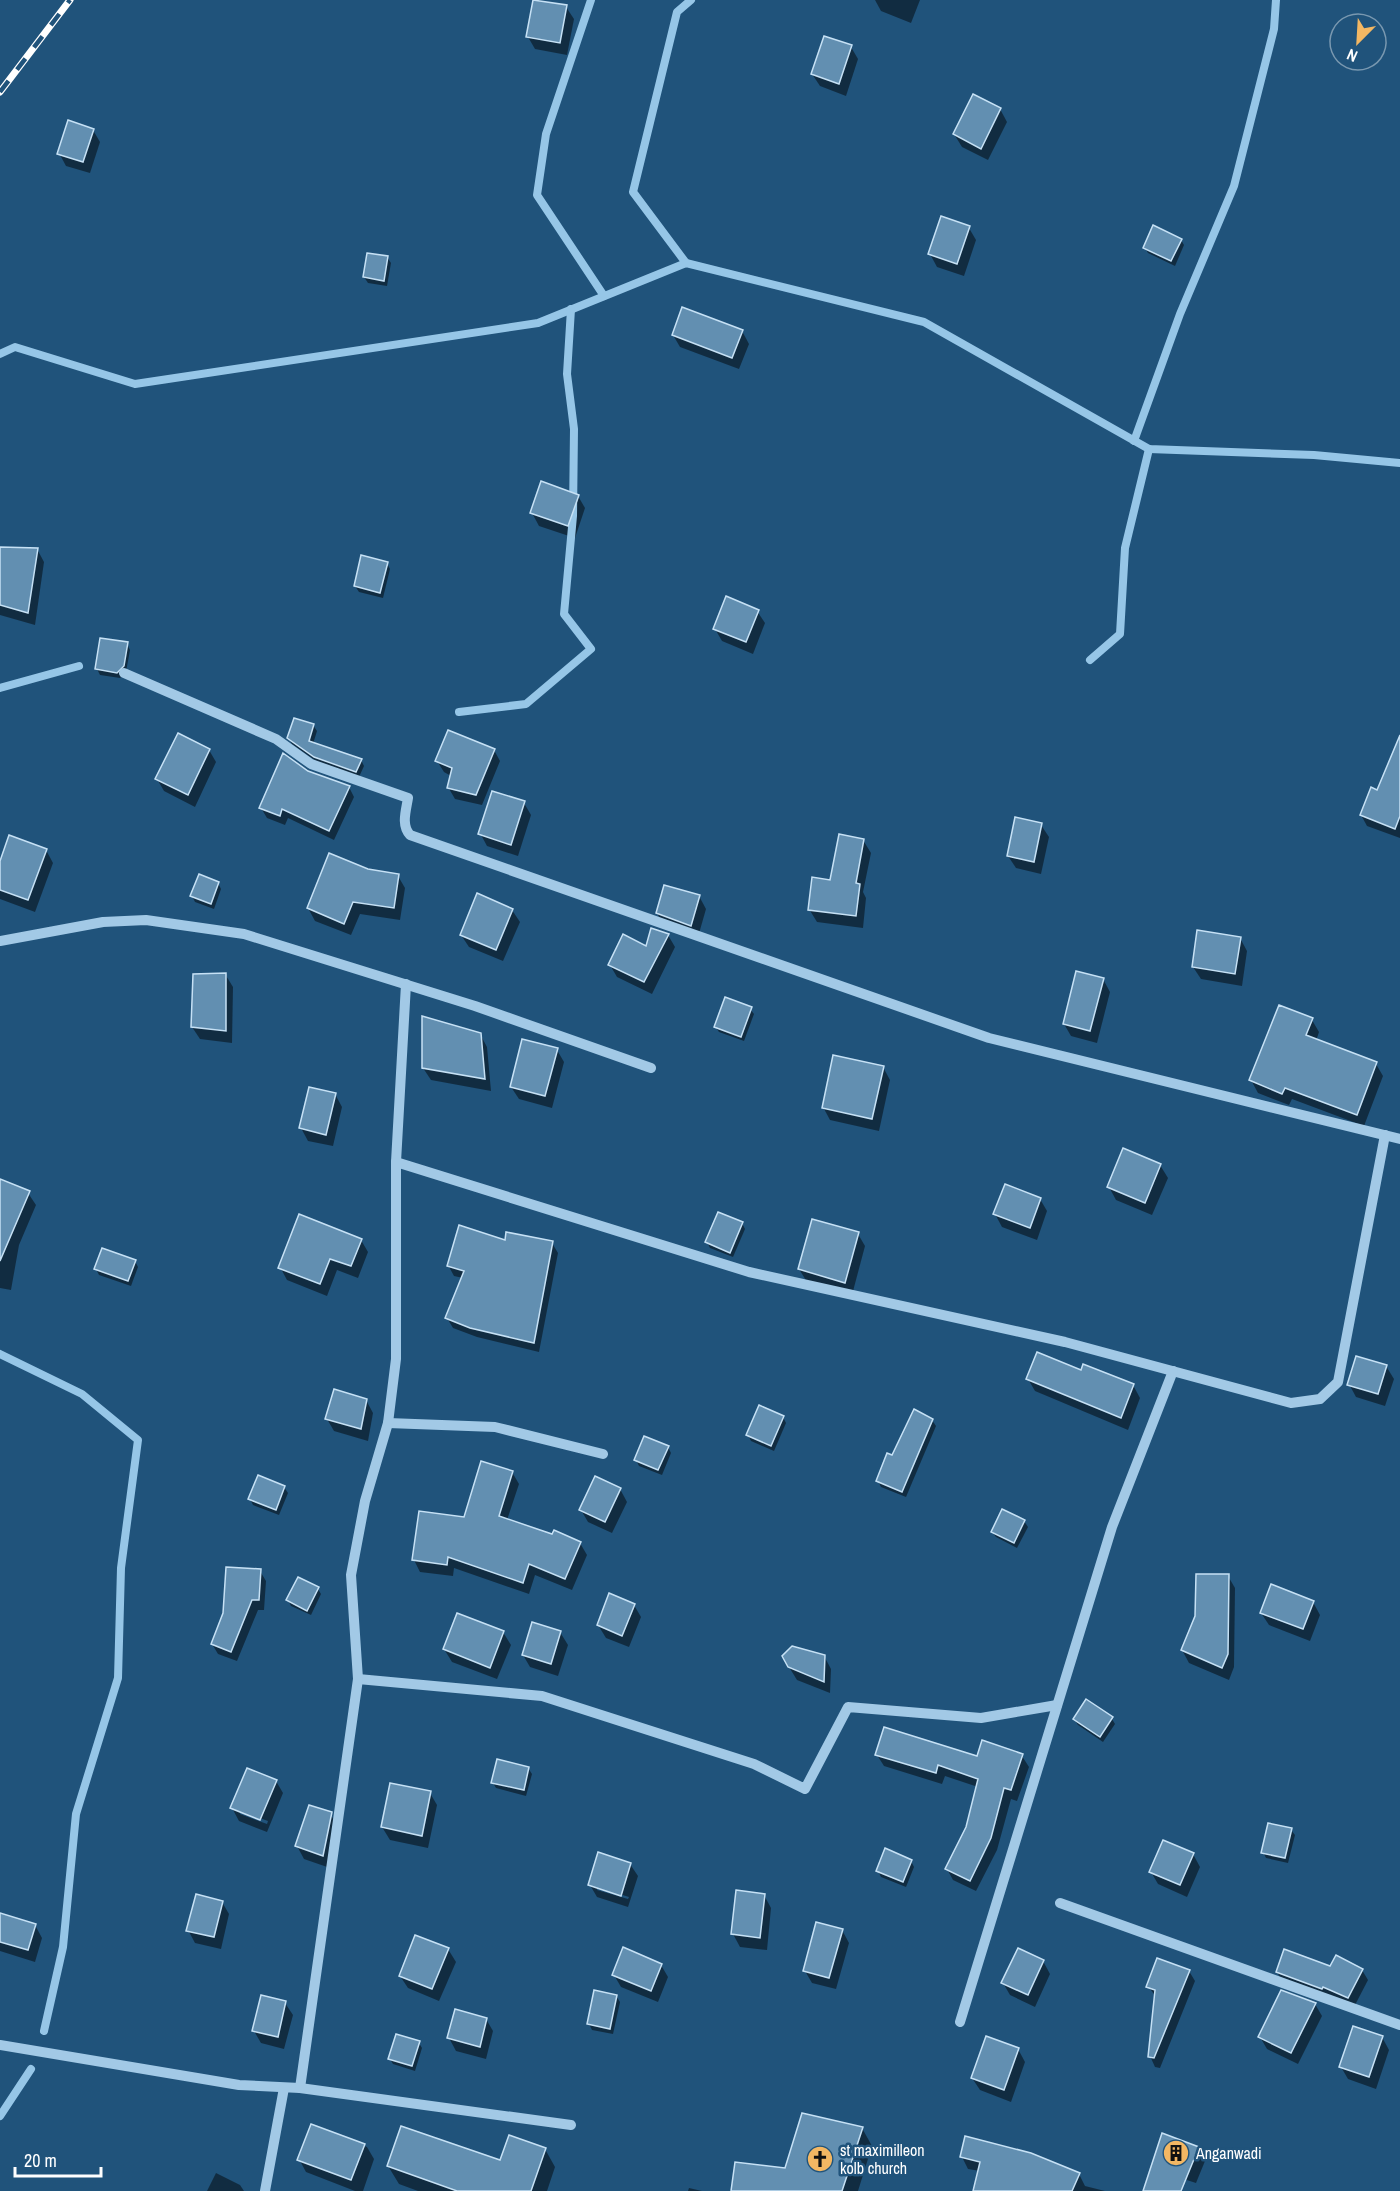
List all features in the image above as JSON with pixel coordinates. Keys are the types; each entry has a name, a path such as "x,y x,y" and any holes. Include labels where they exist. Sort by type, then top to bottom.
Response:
{"street":[{"path":"124,673 276,739 311,764 408,798 404,819 405,830 410,835 989,1038 1400,1139"},
{"path":"0,941 103,922 146,920 244,934 406,984 651,1068"},
{"path":"300,2088 358,1679 351,1575 365,1501 388,1423 397,1330 396,1162 406,984"},
{"path":"396,1162 749,1272 1065,1342 1291,1403 1320,1399 1338,1382 1385,1135"},
{"path":"960,2022 1112,1527 1173,1371"},
{"path":"388,1423 495,1427 603,1454"},
{"path":"358,1679 542,1696 754,1764 805,1789 848,1707 981,1718 1058,1705"},
{"path":"1060,1903 1400,2025"},
{"path":"0,2045 239,2085 300,2088 571,2125"},
{"path":"264,2191 284,2088"}],"building":[{"path":"533,0 567,5 560,43 526,37"},
{"path":"824,36 852,45 839,84 811,74"},
{"path":"973,94 1001,108 981,149 953,134"},
{"path":"68,120 94,129 83,162 57,154"},
{"path":"941,216 970,226 957,264 928,254"},
{"path":"1153,225 1182,239 1171,261 1143,248"},
{"path":"367,253 388,256 384,281 363,277"},
{"path":"682,307 743,330 732,358 672,335"},
{"path":"541,481 579,495 568,526 530,513"},
{"path":"0,547 38,548 28,613 0,605"},
{"path":"361,555 388,562 380,593 354,586"},
{"path":"726,596 759,610 746,642 713,629"},
{"path":"100,638 128,642 124,666 117,673 95,669"},
{"path":"294,718 314,724 309,741 362,759 356,772 314,757 287,738"},
{"path":"448,730 495,749 476,795 447,788 452,768 435,761"},
{"path":"178,733 210,749 188,795 155,779"},
{"path":"1400,735 1400,816 1395,829 1360,815 1371,787 1377,790"},
{"path":"283,753 308,771 350,786 329,831 282,809 280,816 259,808"},
{"path":"492,791 525,801 511,845 478,834"},
{"path":"1015,817 1042,823 1034,862 1007,856"},
{"path":"839,834 864,839 856,883 860,884 856,916 808,910 812,877 830,880"},
{"path":"9,835 47,849 28,900 0,890 0,861"},
{"path":"329,853 368,869 399,874 394,908 353,902 344,924 307,908"},
{"path":"199,874 219,882 211,904 190,896"},
{"path":"664,885 700,895 691,926 656,913"},
{"path":"477,893 513,909 496,950 460,935"},
{"path":"651,928 669,934 644,982 608,965 623,934 646,946"},
{"path":"1197,930 1241,937 1235,974 1192,967"},
{"path":"1076,971 1104,978 1090,1031 1063,1024"},
{"path":"226,973 226,1031 191,1027 193,974"},
{"path":"725,997 752,1007 741,1037 714,1027"},
{"path":"1279,1005 1313,1018 1306,1035 1377,1062 1357,1115 1285,1088 1282,1094 1249,1080"},
{"path":"422,1016 481,1033 485,1079 422,1068"},
{"path":"522,1039 558,1048 545,1096 510,1087"},
{"path":"833,1055 884,1066 872,1119 822,1108"},
{"path":"309,1087 336,1093 326,1135 299,1128"},
{"path":"1123,1148 1161,1164 1145,1203 1107,1187"},
{"path":"0,1179 30,1191 0,1261"},
{"path":"1005,1184 1041,1198 1030,1228 993,1214"},
{"path":"718,1212 743,1222 730,1253 705,1242"},
{"path":"299,1214 362,1239 351,1266 330,1259 320,1284 278,1268"},
{"path":"812,1219 859,1232 845,1283 798,1269"},
{"path":"459,1225 505,1240 506,1232 553,1241 534,1343 470,1328 445,1318 464,1271 447,1266"},
{"path":"102,1248 136,1260 128,1281 94,1269"},
{"path":"1037,1352 1081,1370 1083,1364 1134,1384 1121,1418 1026,1379"},
{"path":"1356,1356 1387,1365 1378,1394 1347,1385"},
{"path":"334,1389 367,1399 361,1429 325,1419"},
{"path":"759,1405 784,1416 771,1446 746,1435"},
{"path":"914,1409 933,1419 902,1492 876,1481 887,1453 892,1455"},
{"path":"644,1436 669,1446 658,1470 634,1460"},
{"path":"481,1461 513,1471 499,1516 552,1534 554,1530 581,1542 565,1579 529,1564 523,1583 448,1557 447,1565 412,1560 419,1511 464,1517"},
{"path":"258,1475 285,1486 276,1510 248,1499"},
{"path":"595,1476 621,1488 605,1522 579,1510"},
{"path":"1002,1509 1025,1520 1014,1543 991,1532"},
{"path":"226,1567 261,1569 259,1600 252,1600 231,1652 211,1644 223,1613"},
{"path":"1196,1574 1229,1574 1228,1654 1222,1668 1181,1650 1195,1616"},
{"path":"298,1577 319,1587 307,1611 286,1600"},
{"path":"1271,1584 1314,1601 1303,1629 1260,1613"},
{"path":"609,1593 635,1604 622,1636 597,1625"},
{"path":"457,1613 504,1631 490,1668 443,1649"},
{"path":"532,1622 561,1631 551,1664 522,1655"},
{"path":"792,1646 825,1655 824,1682 788,1667 782,1656"},
{"path":"1086,1699 1113,1717 1100,1737 1073,1719"},
{"path":"884,1727 977,1756 982,1740 1023,1754 1011,1790 1004,1788 991,1838 970,1881 945,1869 966,1827 978,1779 938,1765 936,1773 875,1755"},
{"path":"497,1759 529,1767 524,1790 491,1783"},
{"path":"247,1768 277,1780 260,1820 230,1808"},
{"path":"390,1783 431,1791 422,1836 381,1827"},
{"path":"309,1805 332,1812 323,1856 295,1846"},
{"path":"1268,1823 1292,1828 1285,1858 1261,1853"},
{"path":"1163,1840 1194,1853 1180,1885 1149,1872"},
{"path":"885,1848 912,1860 903,1882 876,1871"},
{"path":"598,1852 631,1863 621,1896 588,1885"},
{"path":"736,1890 765,1894 760,1938 731,1934"},
{"path":"196,1894 223,1901 214,1937 186,1931"},
{"path":"0,1913 36,1924 28,1950 0,1942"},
{"path":"816,1922 843,1929 829,1978 803,1971"},
{"path":"415,1935 449,1948 432,1989 399,1976"},
{"path":"623,1947 662,1964 651,1991 612,1975"},
{"path":"1018,1948 1044,1960 1028,1995 1001,1983"},
{"path":"1284,1949 1330,1966 1336,1955 1363,1969 1348,1998 1323,1987 1322,1989 1276,1972"},
{"path":"1157,1958 1190,1970 1154,2058 1148,2057 1155,1990 1146,1987"},
{"path":"594,1990 617,1995 610,2029 587,2024"},
{"path":"1281,1990 1316,2003 1291,2053 1258,2037"},
{"path":"261,1995 286,2001 278,2037 252,2031"},
{"path":"455,2009 487,2018 480,2047 447,2038"},
{"path":"1353,2026 1383,2036 1369,2077 1339,2067"},
{"path":"396,2034 420,2041 412,2066 388,2059"},
{"path":"986,2036 1019,2048 1004,2090 971,2078"},
{"name":"st maximilleon kolb church","path":"802,2113 863,2127 842,2191 731,2191 735,2162 785,2168"},
{"path":"311,2124 365,2144 351,2180 297,2160"},
{"path":"401,2126 500,2160 509,2135 546,2148 531,2191 457,2191 387,2166"},
{"path":"1162,2133 1199,2147 1181,2191 1143,2191"},
{"path":"965,2136 1031,2153 1080,2173 1072,2191 973,2191 980,2162 960,2157"}],"waterway":[{"path":"591,0 546,134 537,195 604,296"},
{"path":"686,263 633,192 677,12 691,0"},
{"path":"1134,441 1180,314 1234,186 1274,29 1276,0"},
{"path":"0,354 15,347 135,384 538,323 686,263 924,322 1149,449 1314,455 1400,463"},
{"path":"459,712 526,704 591,649 564,614 573,516 574,429 567,374 571,309"},
{"path":"1090,660 1120,634 1125,548 1149,449"},
{"path":"0,688 79,666"},
{"path":"0,1354 82,1394 138,1440 121,1568 118,1678 76,1814 63,1947 44,2031"},
{"path":"0,2116 31,2069"}],"railway":[{"path":"0,92 70,0"}],"place":[{"name":"Anganwadi","path":"1176,2153"},
{"name":"st maximilleon kolb church","path":"820,2159"}]}
